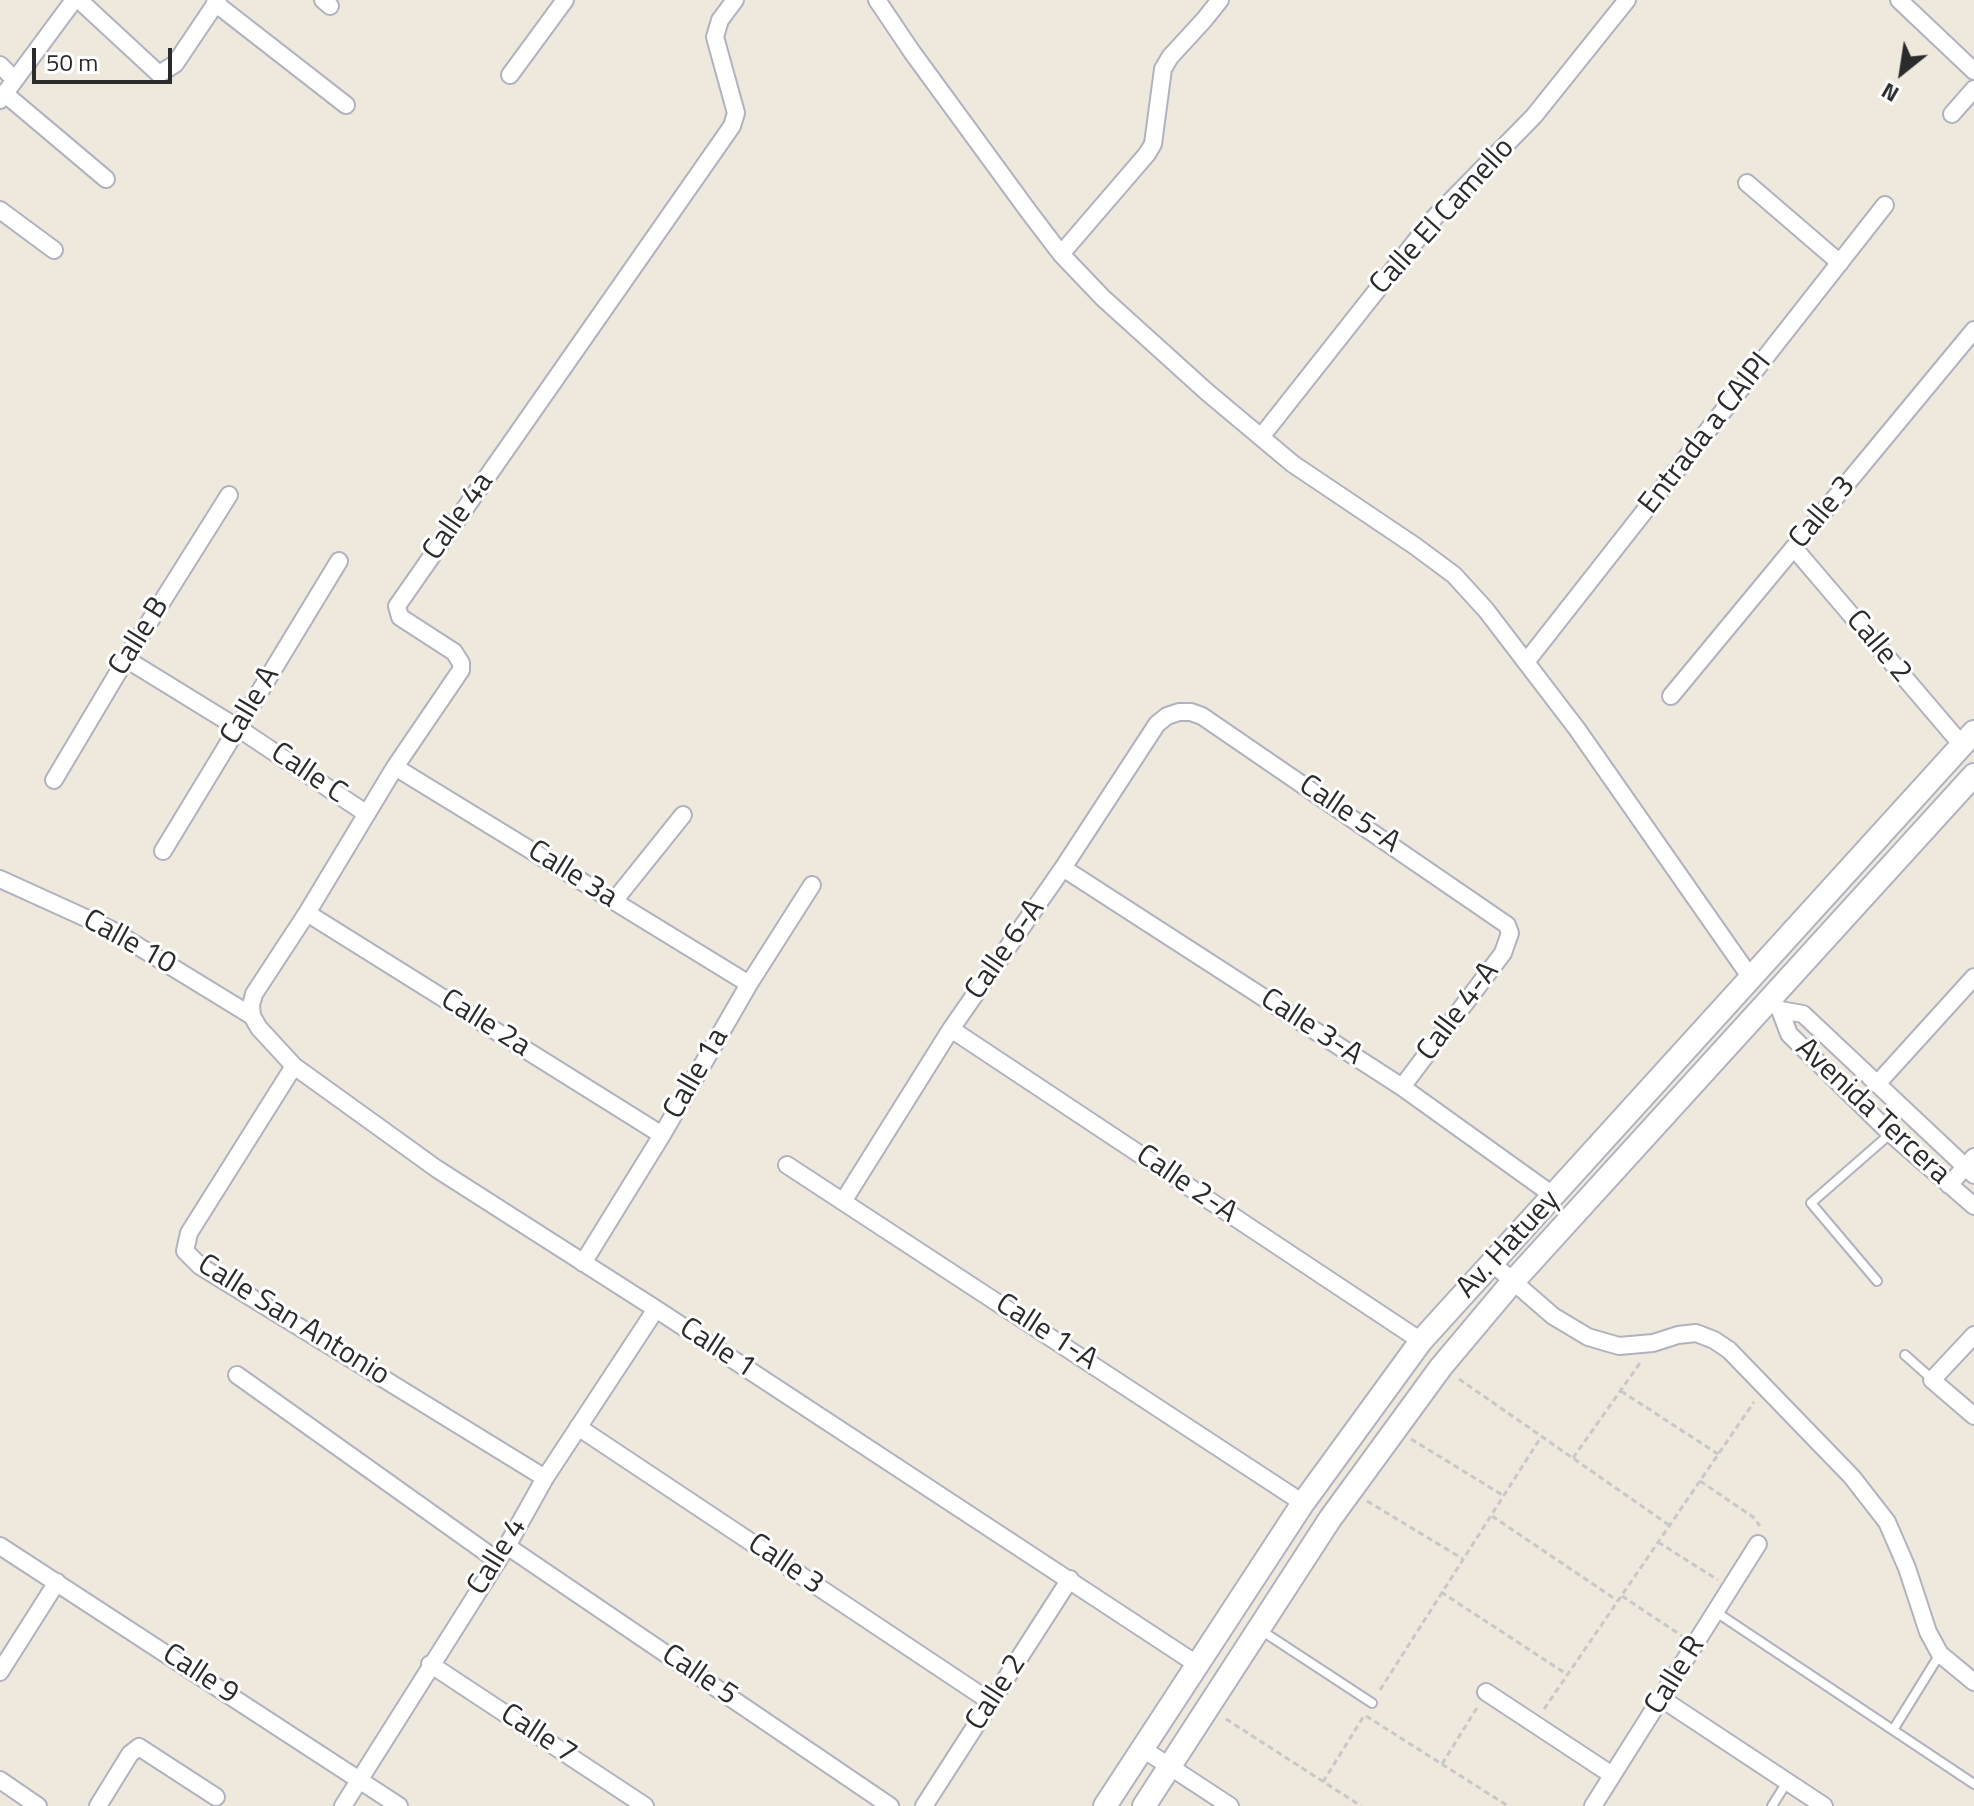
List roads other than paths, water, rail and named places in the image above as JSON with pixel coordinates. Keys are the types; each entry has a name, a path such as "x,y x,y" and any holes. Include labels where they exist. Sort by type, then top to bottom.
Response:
{"main road":[{"name":"Av. Hatuey","path":"1105,1806 1303,1503 1421,1341 1968,738"},
{"name":"Av. Hatuey","path":"1144,1806 1350,1491 1441,1367 1514,1282 1775,1005 1974,775"}],"street":[{"path":"6,91 77,0 159,74 175,64 216,2 346,105"},
{"name":"Calle 4a","path":"252,1016 254,994 395,767 457,677 461,663 454,652 400,617 397,606 732,126 736,113 715,37 720,20 735,0"},
{"path":"877,0 1061,254 1103,298 1293,464 1454,575 1486,610 1601,763 1751,978"},
{"path":"1061,254 1147,154 1153,144 1163,69 1220,0"},
{"name":"Calle El Camello","path":"1261,437 1434,218 1534,116 1627,0"},
{"path":"1899,0 1974,71"},
{"path":"510,75 562,1"},
{"path":"0,65 6,91 106,179"},
{"path":"1952,114 1974,89"},
{"path":"1747,183 1840,263"},
{"name":"Entrada a CAIPI","path":"1526,662 1885,205"},
{"path":"0,210 54,250"},
{"name":"Calle 3","path":"1671,696 1974,330"},
{"name":"Calle B","path":"54,780 229,495"},
{"name":"Calle 2","path":"1794,548 1968,738"},
{"name":"Calle A","path":"163,851 339,561"},
{"name":"Calle C","path":"126,659 238,728 367,814"},
{"name":"Calle 6-A","path":"844,1200 951,1029 1063,868 1157,724 1179,712"},
{"name":"Calle 5-A","path":"1179,712 1202,716 1498,917 1510,933"},
{"name":"Calle 3a","path":"395,767 749,984"},
{"path":"614,901 683,815"},
{"name":"Calle 3-A","path":"1063,868 1402,1087 1554,1196"},
{"name":"Calle 10","path":"0,879 110,929 252,1016"},
{"name":"Calle 1a","path":"583,1263 662,1135 749,984 812,885"},
{"name":"Calle 2a","path":"307,913 662,1135"},
{"name":"Calle 4-A","path":"1402,1087 1503,953 1510,933"},
{"path":"1877,1084 1974,977"},
{"name":"Avenida Tercera","path":"1775,1005 1803,1014 1971,1166"},
{"name":"Avenida Tercera","path":"1775,1005 1789,1034 1890,1133 1974,1206"},
{"name":"Calle 1","path":"252,1016 294,1066 437,1169 1198,1665"},
{"name":"Calle 2-A","path":"951,1029 1421,1341"},
{"name":"Calle San Antonio","path":"294,1066 189,1233 185,1251 200,1266 545,1478"},
{"name":"Calle 1-A","path":"787,1165 1303,1503"},
{"path":"1949,1185 1971,1166"},
{"path":"1492,1263 1553,1316 1588,1337 1619,1346 1653,1343 1696,1333 1714,1340 1765,1385 1852,1477 1887,1522 1907,1568 1928,1632 1940,1654 1974,1682"},
{"name":"Calle 4","path":"343,1806 502,1553 545,1478 656,1309"},
{"path":"1974,1335 1932,1380 1974,1416"},
{"name":"Calle 5","path":"237,1375 502,1553 890,1806"},
{"name":"Calle 3","path":"578,1427 991,1702"},
{"name":"Calle R","path":"1593,1806 1758,1544"},
{"name":"Calle 9","path":"0,1546 399,1806"},
{"name":"Calle 2","path":"924,1806 1070,1579"},
{"path":"0,1672 57,1582"},
{"name":"Calle 7","path":"430,1664 645,1806"},
{"path":"1486,1692 1612,1775"},
{"path":"1662,1699 1824,1806"},
{"path":"98,1806 130,1754 139,1747 216,1797"},
{"path":"1143,1749 1230,1806"},
{"path":"0,1780 38,1806"}],"lane":[{"path":"1877,1281 1811,1203 1890,1133"},
{"path":"1905,1355 1932,1380"},
{"path":"1716,1612 1974,1784"},
{"path":"1258,1628 1372,1703"},
{"path":"1893,1730 1940,1654"},
{"path":"1772,1806 1787,1782"}]}
